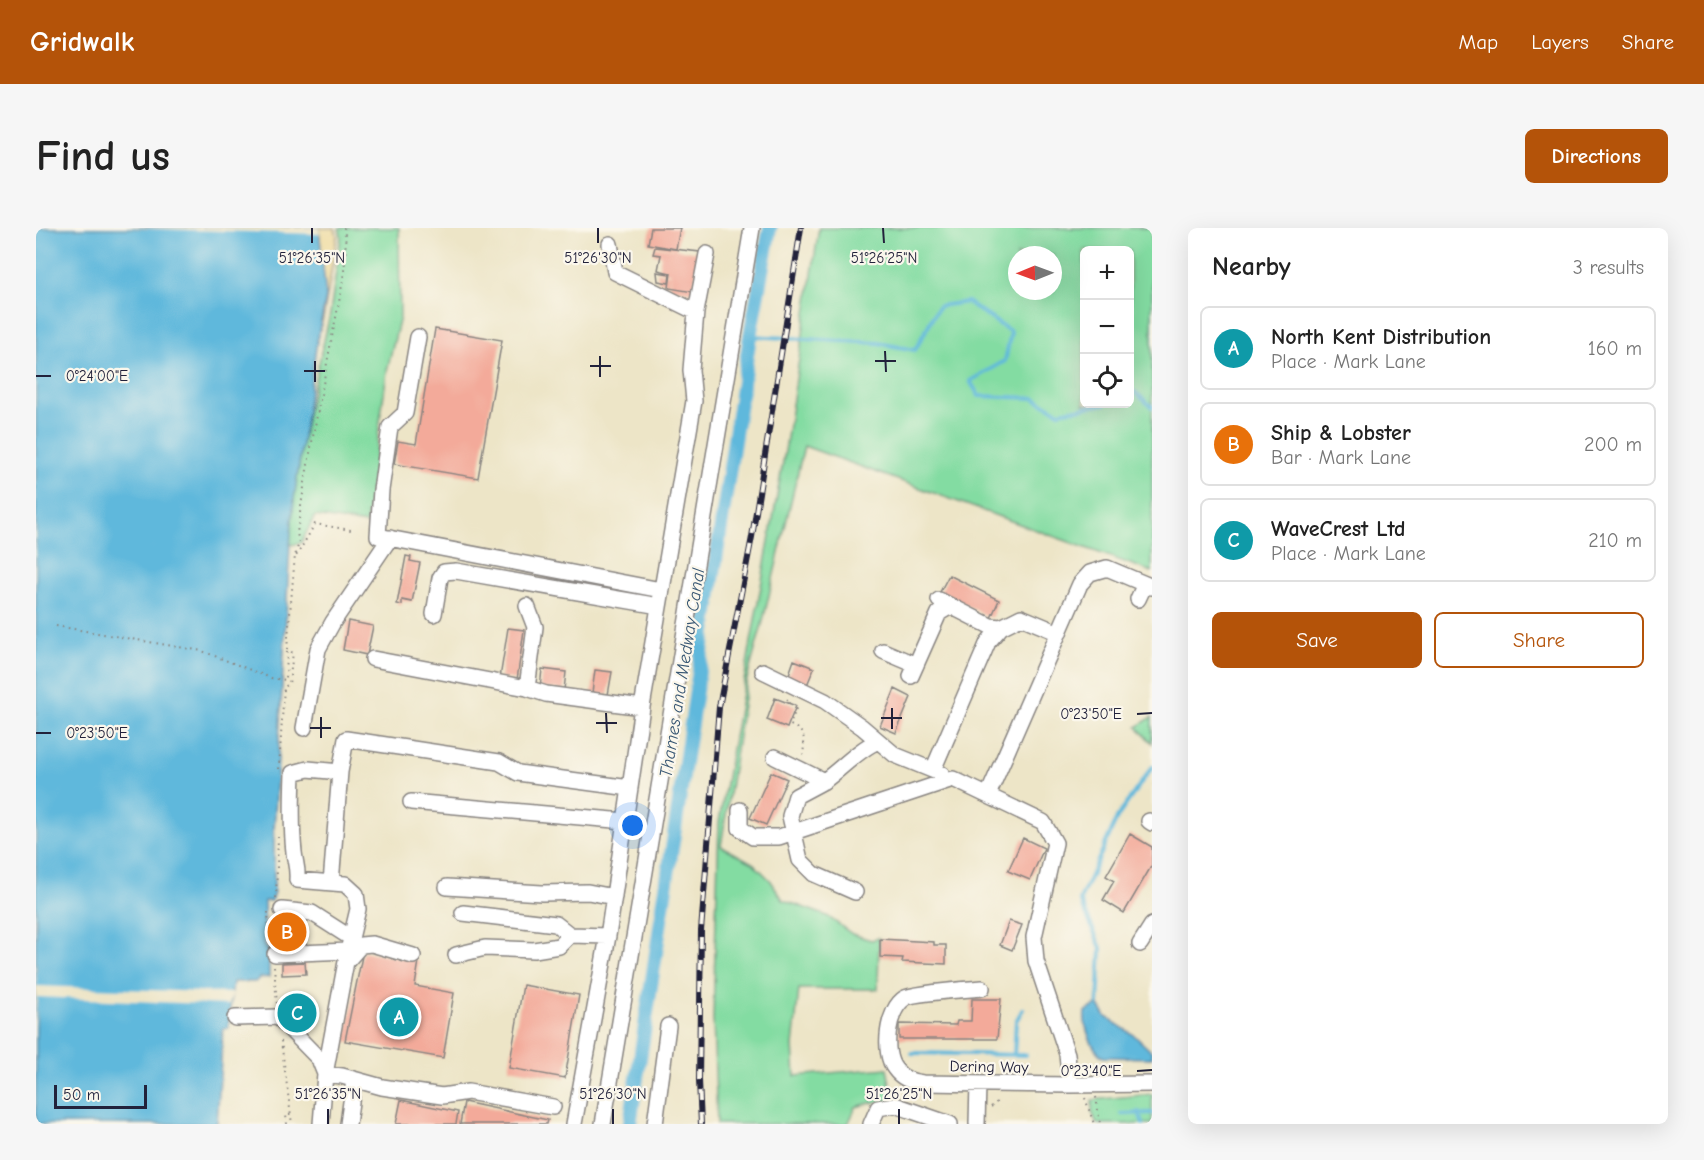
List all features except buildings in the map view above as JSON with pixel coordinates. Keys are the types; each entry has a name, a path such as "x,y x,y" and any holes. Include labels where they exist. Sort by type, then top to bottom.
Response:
{"street":[{"path":"603,1124 752,228"},
{"path":"610,244 615,272 696,312"},
{"path":"574,1124 608,936 642,707 694,401 691,370 696,312 707,254"},
{"path":"418,337 405,413 390,427 381,490 378,536 661,590"},
{"path":"304,728 318,650 333,622 390,538"},
{"path":"988,795 1080,584 1090,573 1107,568 1149,585 1138,599"},
{"path":"434,614 440,578 444,572 456,571 659,606"},
{"path":"883,651 913,670 945,603 990,626 1001,627"},
{"path":"527,606 535,627 527,688"},
{"path":"933,770 988,642 1001,627 1022,617 1059,633"},
{"path":"373,659 527,688 546,694 642,707"},
{"path":"763,671 825,701 862,727 895,755 953,779 1043,822 1055,843 1034,937 1036,962 1067,1054 1083,1085"},
{"path":"331,882 345,739 499,762 518,773 630,788"},
{"path":"855,892 814,874 800,860 790,816 796,796 824,781 844,767 867,745 878,741"},
{"path":"775,757 824,781"},
{"path":"321,1124 325,1074 358,909 356,894 345,884 297,880 298,867 294,855 293,836 293,773 308,769 340,772"},
{"path":"740,810 740,828 753,837 779,837 953,779"},
{"path":"411,802 625,821"},
{"path":"447,887 542,893 588,892 614,897"},
{"path":"282,910 312,913 349,950"},
{"path":"463,913 556,924 570,935 608,936"},
{"path":"1140,944 1152,926"},
{"path":"456,955 485,948 534,950 559,946 570,935"},
{"path":"272,950 349,950 361,945 372,944 413,956"},
{"name":"Dering Way","path":"982,988 906,996 896,1006 889,1020 888,1041 892,1066 899,1074 910,1081 923,1083 1152,1084"},
{"path":"235,1018 278,1017 319,1059 325,1074"},
{"path":"655,1124 668,1026"},
{"path":"325,1074 342,1076 382,1087 442,1096 468,1092 553,1107"},
{"path":"348,1124 354,1080"},
{"path":"977,1124 978,1084"},
{"path":"871,1124 879,1108 890,1105 950,1124"}],"path":[{"path":"344,228 346,237 342,276 306,471 296,554 315,524 351,530"},
{"path":"56,626 202,651 271,678 284,680 286,680 287,649"},
{"path":"791,691 786,702 797,707 790,725 800,729 804,739"},
{"path":"268,903 272,950"},
{"path":"269,928 273,928 273,934 278,934"},
{"path":"1083,1085 1094,1124"},
{"path":"1083,1085 1100,1124"},
{"path":"287,1124 286,1115 291,1115"}],"green space":[{"path":"339,228 399,228 400,317 387,371 366,524 315,516 301,543 290,545 294,499 306,420 330,314 341,236"},
{"path":"819,228 1152,228 1152,572 804,446 747,679 721,846 753,863 771,881 783,900 827,916 852,934 871,940 879,938 878,989 799,989 793,1046 795,1076 887,1068 890,1084 897,1099 856,1107 848,1124 717,1124 713,1019 719,822 785,451"},
{"path":"1152,717 1152,743 1137,727"},
{"path":"1152,1094 1152,1124 1097,1124 1092,1112 1092,1100"}],"sand":[{"path":"319,228 335,228 337,236 324,314 304,389 326,297"}],"water":[{"path":"36,228 319,228 326,297 317,341 294,499 290,545 274,831 274,892 271,901 264,901 265,946 269,950 269,977 260,978 255,982 233,982 228,1028 223,1029 217,1124 36,1124"},
{"path":"1098,1004 1106,1017 1134,1035 1152,1052 1152,1058 1103,1057 1099,1054 1089,1037 1085,1024 1085,1012"}],"pier":[{"path":"126,228 319,228 320,234"},
{"path":"36,957 37,986 233,993 229,1005 37,997 36,1029"}],"waterway":[{"name":"Thames and Medway Canal","path":"630,1124 750,336 770,228"},
{"path":"750,336 878,343 915,350 939,306 967,302 1011,332 1005,361 970,381 979,396 1034,398 1059,412 1082,408"},
{"path":"1134,392 1152,407"},
{"path":"1098,1004 1101,948 1080,900 1118,816 1152,767"},
{"path":"1014,1055 1016,1021 1023,1009"},
{"path":"912,1053 1026,1055"},
{"path":"1139,1112 1143,1124"},
{"path":"1122,1114 1152,1113"}],"railway":[{"path":"701,1124 699,1080 701,931 719,707 752,537 801,228"}],"place":[{"name":"Ship & Lobster","path":"287,932"},
{"name":"WaveCrest Ltd","path":"297,1013"},
{"name":"North Kent Distribution","path":"399,1017"}]}
